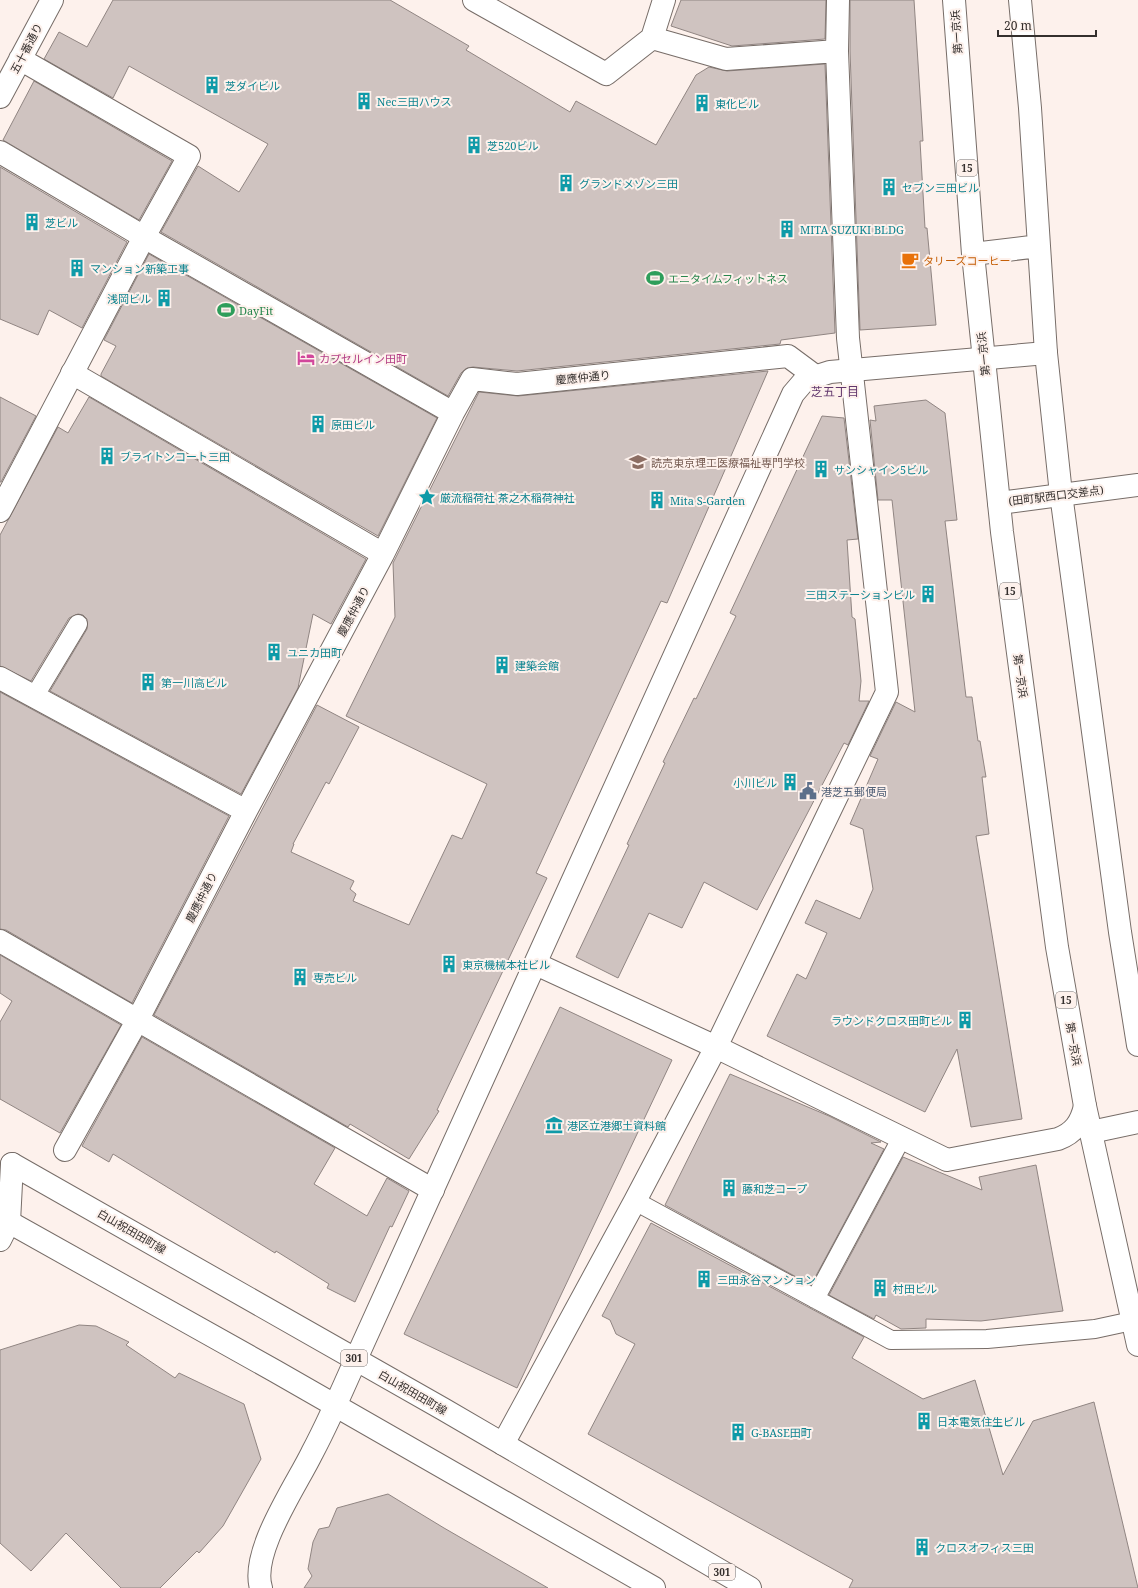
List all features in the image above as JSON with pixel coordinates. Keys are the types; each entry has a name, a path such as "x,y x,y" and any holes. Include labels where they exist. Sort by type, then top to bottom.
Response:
{"main road":[{"name":"五十番通り","path":"0,97 52,0"},
{"path":"474,0 606,74 652,38 664,0"},
{"path":"503,1444 635,1201 716,1047 887,692 873,546 851,370 837,51 838,0"},
{"name":"第一京浜","path":"954,0 973,254 999,502 1057,947 1085,1106 1138,1345"},
{"path":"1020,0 1030,108 1046,353 1061,494 1120,932 1138,1045"},
{"path":"652,38 726,59 837,51"},
{"path":"0,511 144,237 189,156 20,60"},
{"path":"0,152 144,237 453,413"},
{"path":"973,254 1039,246"},
{"path":"259,1587 259,1571 273,1526 312,1454 356,1360 789,402 798,386 814,376 851,370 1046,353"},
{"name":"慶應仲通り","path":"65,1150 137,1021 246,811 383,554 453,413 472,379 517,384 788,356 814,376"},
{"path":"72,374 383,554"},
{"name":"(田町駅西口交差点)","path":"999,502 1138,485"},
{"path":"0,678 246,811"},
{"path":"0,941 433,1190"},
{"path":"536,964 716,1047 901,1139 947,1160 1058,1139 1068,1135 1082,1119 1085,1106"},
{"path":"1091,1132 1138,1122"},
{"path":"4,1165 3,1226 335,1405 654,1588"},
{"name":"白山祝田田町線","path":"4,1165 356,1360 750,1588"}],"lane":[{"path":"34,697 78,624"},
{"path":"816,1299 901,1139"},
{"path":"635,1201 891,1340 987,1339 1095,1329 1132,1320"}],"building":[{"path":"113,0 390,0 469,46 466,50 570,112 576,101 656,145 696,75 709,67 727,71 825,64 835,333 781,340 780,344 517,371 473,367 467,368 461,373 448,396 161,232 198,166 239,192 268,144 129,66 113,98 44,59 59,32 87,47"},
{"path":"681,0 826,0 825,39 732,46 671,26"},
{"path":"850,0 914,0 923,141 920,141 925,228 927,228 936,325 860,330 850,51"},
{"path":"34,81 172,161 139,220 3,140"},
{"path":"0,167 127,242 82,328 49,310 38,335 0,319"},
{"path":"149,254 437,418 378,536 101,376 116,346 104,340"},
{"path":"768,371 667,603 661,601 536,873 547,878 437,1110 439,1111 409,1159 350,1124 348,1127 154,1015 317,705 359,727 329,784 326,782 293,844 291,852 354,881 350,889 356,894 353,901 409,925 452,835 462,839 487,784 346,716 395,617 393,563 479,392 518,396"},
{"path":"0,397 36,416 1,482 0,482"},
{"path":"89,397 366,559 331,624 313,614 298,688 241,794 50,691 87,629 87,619 83,615 78,614 69,618 31,681 0,666 0,535 58,427 68,433"},
{"path":"926,400 945,413 957,520 945,521 966,697 972,697 978,741 980,741 986,777 982,777 989,834 976,836 1022,1119 971,1127 957,1049 925,1112 767,1036 797,974 806,979 827,933 805,923 816,900 860,919 873,889 863,829 850,824 878,759 870,756 896,702 915,712 892,500 878,500 870,420 876,421 874,406"},
{"path":"822,416 844,418 858,539 847,540 852,617 855,619 861,681 859,701 869,701 848,745 844,743 757,910 704,882 682,928 649,913 618,978 576,957 629,845 627,844 665,763 663,762 694,698 696,699 736,616 730,613"},
{"path":"0,692 229,816 132,1003 6,930 0,929"},
{"path":"0,955 121,1025 60,1133 0,1099 0,1022 12,1001 0,993"},
{"path":"560,1007 672,1060 517,1388 404,1334"},
{"path":"142,1037 335,1148 314,1184 367,1216 387,1178 409,1191 392,1227 390,1226 355,1302 327,1288 329,1284 276,1251 275,1253 113,1154 109,1162 82,1146"},
{"path":"730,1074 829,1116 881,1142 871,1143 884,1149 811,1285 665,1205"},
{"path":"903,1157 982,1190 979,1177 1036,1165 1063,1311 981,1321 926,1319 926,1328 901,1329 876,1315 874,1319 829,1295"},
{"path":"651,1223 864,1337 852,1358 923,1399 975,1380 1003,1475 1033,1421 1094,1402 1138,1588 849,1588 853,1580 588,1434 635,1344 616,1334 610,1320 602,1316"},
{"path":"79,1325 96,1326 129,1342 126,1345 175,1378 179,1373 244,1404 261,1459 223,1526 199,1553 197,1551 160,1588 121,1588 66,1533 31,1571 0,1543 0,1350"},
{"path":"388,1494 548,1588 304,1588 312,1576 308,1569 313,1542 319,1529 329,1527 337,1508"}],"place":[{"name":"芝ダイビル","path":"212,85"},
{"name":"Nec三田ハウス","path":"364,101"},
{"name":"東化ビル","path":"702,103"},
{"name":"芝520ビル","path":"474,145"},
{"name":"グランドメゾン三田","path":"566,183"},
{"name":"セブン三田ビル","path":"889,187"},
{"name":"芝ビル","path":"32,222"},
{"name":"MITA SUZUKI BLDG","path":"787,229"},
{"name":"タリーズコーヒー","path":"910,260"},
{"name":"マンション新築工事","path":"77,268"},
{"name":"エニタイムフィットネス","path":"655,278"},
{"name":"浅岡ビル","path":"164,298"},
{"name":"DayFit","path":"226,310"},
{"name":"カプセルイン田町","path":"306,358"},
{"name":"原田ビル","path":"318,424"},
{"name":"ブライトンコート三田","path":"107,456"},
{"name":"読売東京理工医療福祉専門学校","path":"638,462"},
{"name":"サンシャイン5ビル","path":"821,469"},
{"name":"厳流稲荷社 茶之木稲荷神社","path":"427,497"},
{"name":"Mita S-Garden","path":"657,500"},
{"name":"三田ステーションビル","path":"928,594"},
{"name":"ユニカ田町","path":"274,652"},
{"name":"建築会館","path":"502,665"},
{"name":"第一川高ビル","path":"148,682"},
{"name":"小川ビル","path":"790,782"},
{"name":"港芝五郵便局","path":"808,791"},
{"name":"東京機械本社ビル","path":"449,964"},
{"name":"専売ビル","path":"300,977"},
{"name":"ラウンドクロス田町ビル","path":"965,1020"},
{"name":"港区立港郷土資料館","path":"554,1125"},
{"name":"藤和芝コープ","path":"729,1188"},
{"name":"三田永谷マンション","path":"704,1279"},
{"name":"村田ビル","path":"880,1288"},
{"name":"日本電気住生ビル","path":"924,1421"},
{"name":"G-BASE田町","path":"738,1432"},
{"name":"クロスオフィス三田","path":"922,1547"}],"district":[{"name":"芝五丁目","path":"835,391"}]}
